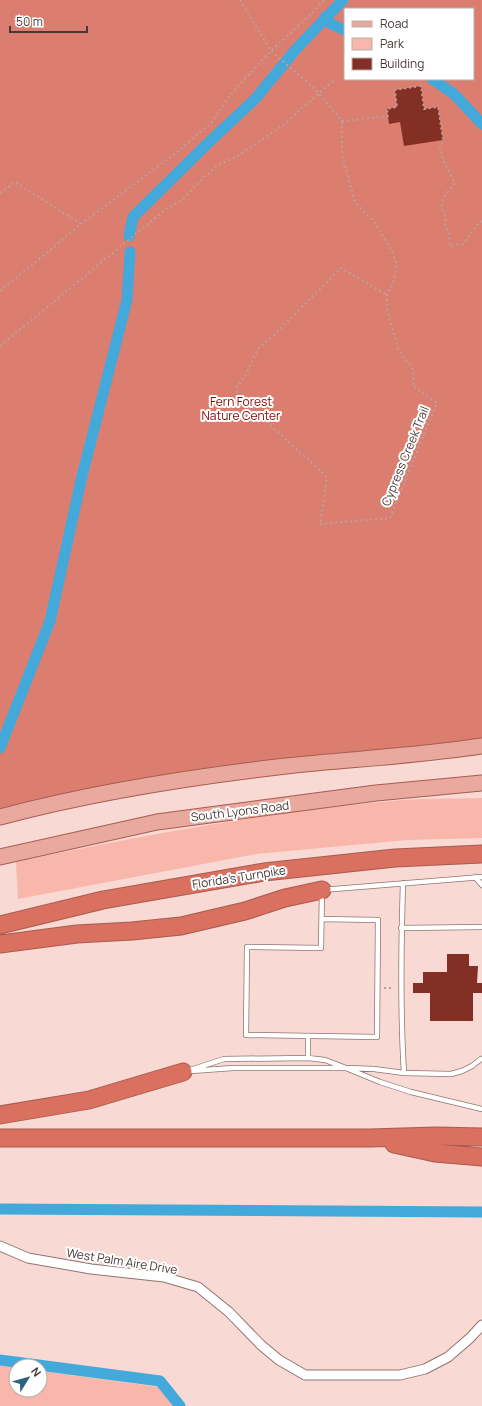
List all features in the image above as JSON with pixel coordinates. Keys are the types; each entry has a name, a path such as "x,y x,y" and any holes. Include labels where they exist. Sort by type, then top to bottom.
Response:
{"highway":[{"name":"Florida's Turnpike","path":"0,925 103,900 264,872 395,858 482,854"},
{"path":"0,944 77,934 132,931 181,926 245,911 285,898 322,890"},
{"path":"0,1115 89,1100 183,1072"},
{"path":"0,1138 482,1137"},
{"path":"370,1138 435,1153 482,1157"}],"main road":[{"path":"0,817 147,786 286,766 445,752 482,746"},
{"name":"South Lyons Road","path":"0,857 157,822 376,793 482,783"}],"street":[{"name":"West Palm Aire Drive","path":"0,1246 28,1258 91,1269 164,1277 198,1287 229,1312 279,1360 304,1375 400,1375 425,1369 448,1357 470,1338 482,1325"}],"lane":[{"path":"475,877 482,885"},
{"path":"322,919 378,920 377,1037 246,1035 247,947 321,948 322,890 482,877"},
{"path":"403,883 401,928 404,1073"},
{"path":"401,928 482,927"},
{"path":"308,1036 308,1058"},
{"path":"183,1072 224,1059 308,1058 325,1060 380,1082 411,1092 482,1108"},
{"path":"183,1072 233,1068 346,1068 374,1069 404,1073 451,1074 472,1066 481,1059"}],"path":[{"path":"240,0 275,56 316,89 342,121 388,116 387,109 397,107 395,90 421,86 424,109 438,107 443,140 440,147 444,160 455,182 442,202 442,208 447,221 445,226 449,233 450,246 463,244 482,221"},
{"path":"0,291 81,224 182,148 212,122 230,95 271,51 324,0"},
{"path":"0,346 166,210 182,200 217,166 239,155 282,126 334,80"},
{"name":"Cypress Creek Trail","path":"342,121 342,149 355,202 375,223 392,250 397,265 393,284 387,295 387,309 398,350 412,368 414,376 413,386 437,403 390,518 320,524 327,477 258,414 250,402 238,396 236,388 246,375 259,348 271,338 341,268 387,295"},
{"path":"0,193 15,182 81,224"}],"green space":[{"name":"Fern Forest Nature Center","path":"0,0 482,0 482,738 286,766 0,816"},
{"path":"482,798 482,838 407,840 256,854 18,899 16,862 160,833 257,817 403,800"},
{"path":"0,1365 8,1366 8,1398 48,1398 48,1372 159,1387 174,1406 0,1406"}],"building":[{"path":"421,86 424,109 438,107 443,140 404,146 400,122 389,124 387,109 397,107 395,90"},
{"path":"447,954 469,954 469,966 478,966 477,983 482,983 482,993 473,993 473,1021 430,1021 430,993 413,993 413,983 423,983 423,972 447,972"}],"waterway":[{"path":"129,236 133,217 255,99 297,48 343,0"},
{"path":"325,17 331,24 344,30"},
{"path":"433,80 454,94 482,124"},
{"path":"0,748 50,621 82,476 127,300 130,252"},
{"path":"0,1209 482,1212"},
{"path":"0,1360 160,1381 180,1406"}]}
